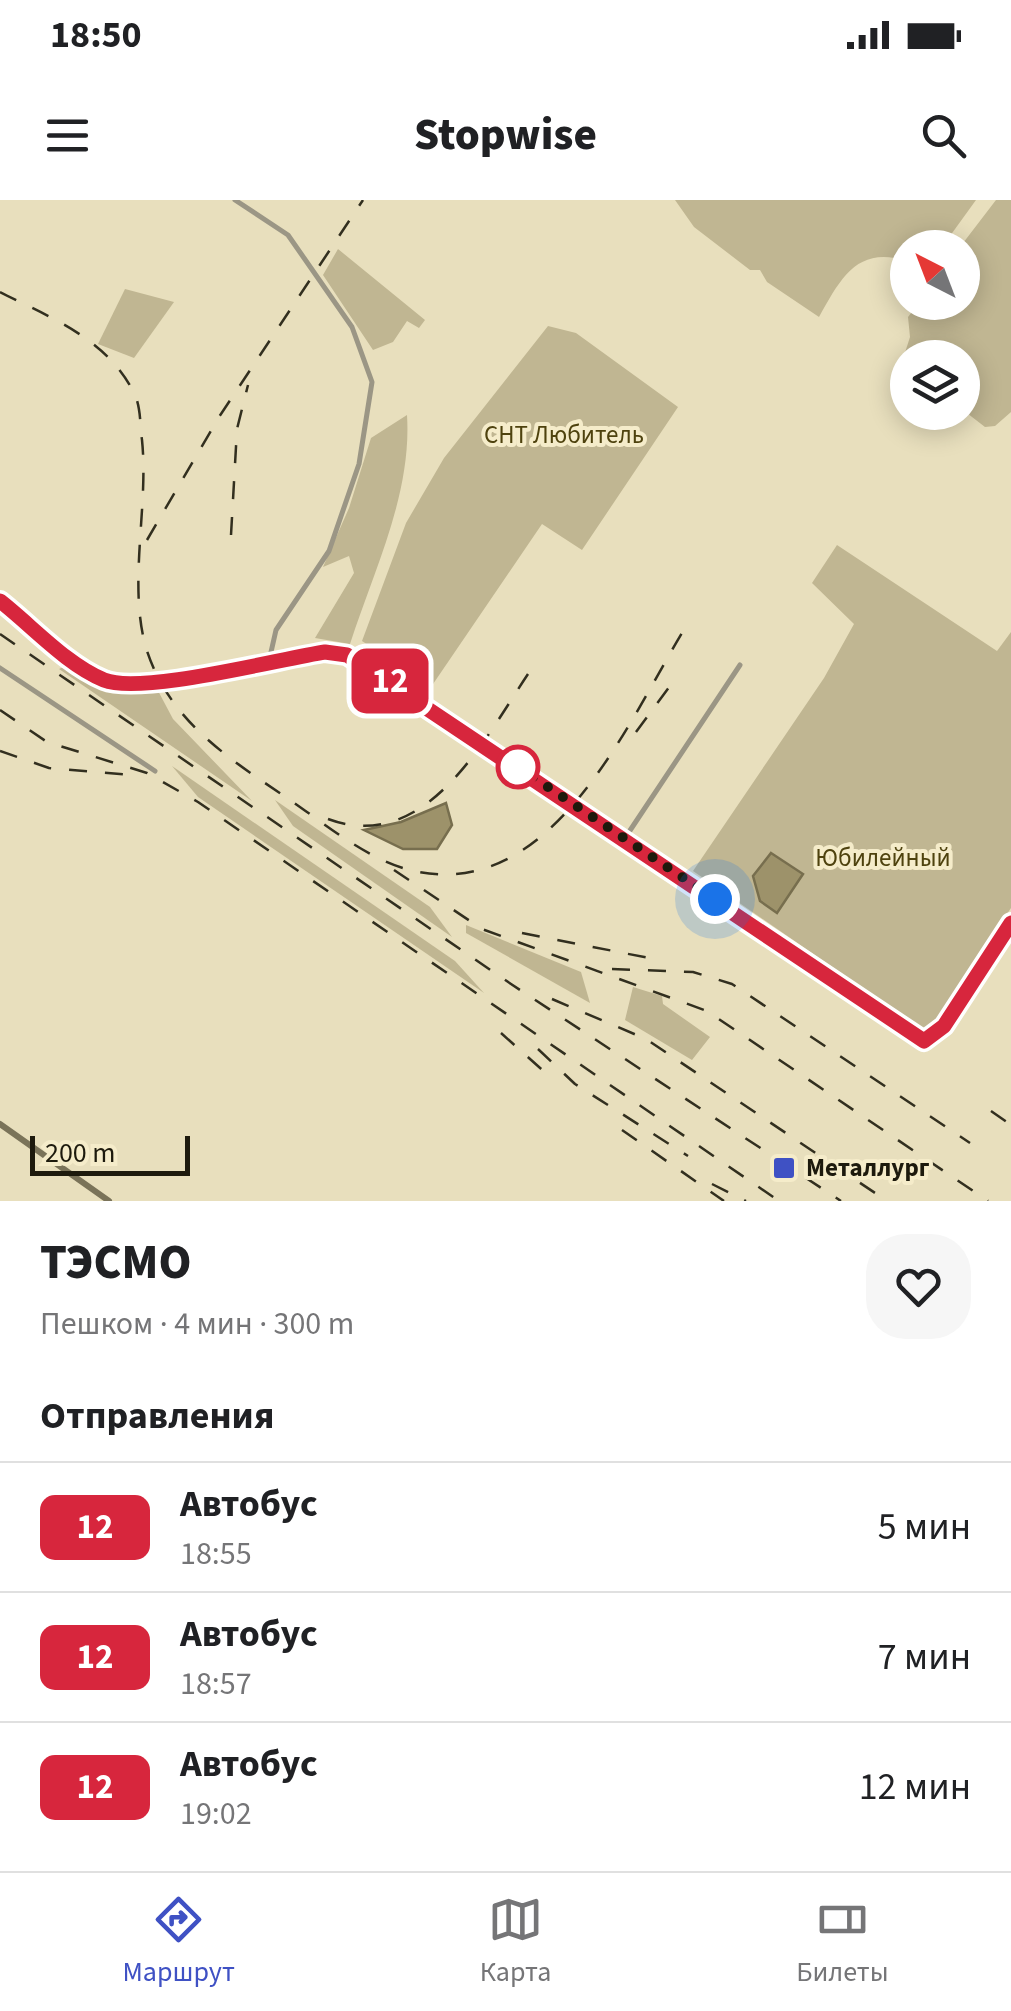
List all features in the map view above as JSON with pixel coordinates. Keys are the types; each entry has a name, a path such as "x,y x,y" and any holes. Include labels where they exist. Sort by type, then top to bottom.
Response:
{"main road":[{"path":"0,1124 98,1198 109,1201"}],"street":[{"path":"235,200 288,235 352,327 372,382 359,464 329,551 276,630 269,661"},
{"path":"0,602 87,670 112,682 158,681 325,652 347,655 924,1041 944,1026 1011,923"},
{"path":"625,838 740,665"},
{"path":"0,668 156,771"}],"green space":[{"path":"675,200 976,200 954,230 890,230 890,257 864,261 853,268 819,317 767,282 760,270 750,270 694,227"},
{"path":"996,200 1011,200 1011,412 995,426 985,427 980,423 980,340 909,340 908,320 980,320 980,230 973,230"},
{"path":"338,249 425,320 419,328 407,321 393,342 373,350 323,275"},
{"path":"125,289 174,302 134,358 98,344"},
{"name":"СНТ Любитель","path":"548,326 576,333 678,407 582,550 542,524 431,687 362,641 406,523 444,458"},
{"path":"407,415 404,474 397,503 350,644 315,638 354,573 349,556 323,567 349,508 371,438"},
{"name":"Юбилейный","path":"837,545 997,651 1011,632 1011,908 928,1033 693,871 824,678 854,624 812,583"},
{"path":"70,664 111,684 156,687 173,719 252,801 59,669"},
{"path":"172,766 455,961 484,993 198,797"},
{"path":"275,800 430,907 452,937 293,826"},
{"path":"466,925 581,972 590,1003 466,933"},
{"path":"633,987 662,996 663,1004 710,1037 692,1060 625,1020"}],"shaded area":[{"path":"446,803 452,825 437,849 403,849 364,830 401,822"},
{"path":"771,853 803,874 777,913 760,901 753,876"}],"railway":[{"path":"147,540 219,417 363,200"},
{"path":"0,292 94,345 124,376 135,395 143,466 138,574 141,626 147,651 171,699 225,754 365,851 414,871 463,873 506,860 544,834 578,799 608,758 682,633"},
{"path":"231,535 237,429 248,385"},
{"path":"0,634 511,984 841,1201"},
{"path":"328,819 363,826 394,821 423,806 471,758 528,674"},
{"path":"636,732 670,686"},
{"path":"0,710 47,742 147,773 198,802 779,1201"},
{"path":"0,751 49,768 133,775"},
{"path":"394,870 482,929 707,1011 988,1201"},
{"path":"522,933 654,959"},
{"path":"612,969 693,972 732,984 970,1143"},
{"path":"552,999 646,1039 887,1201"},
{"path":"501,1033 549,1076"},
{"path":"538,1049 575,1084 688,1156"},
{"path":"991,1111 1011,1125"},
{"path":"622,1130 724,1201"},
{"path":"712,1184 746,1201"}],"bus line":[{"name":"12","path":"0,601 87,670 103,680 121,684 325,652 347,655 924,1041 944,1026 1011,923"}],"place":[{"name":"Металлург","path":"784,1168"}],"route":[{"path":"518,767 715,899"}]}
